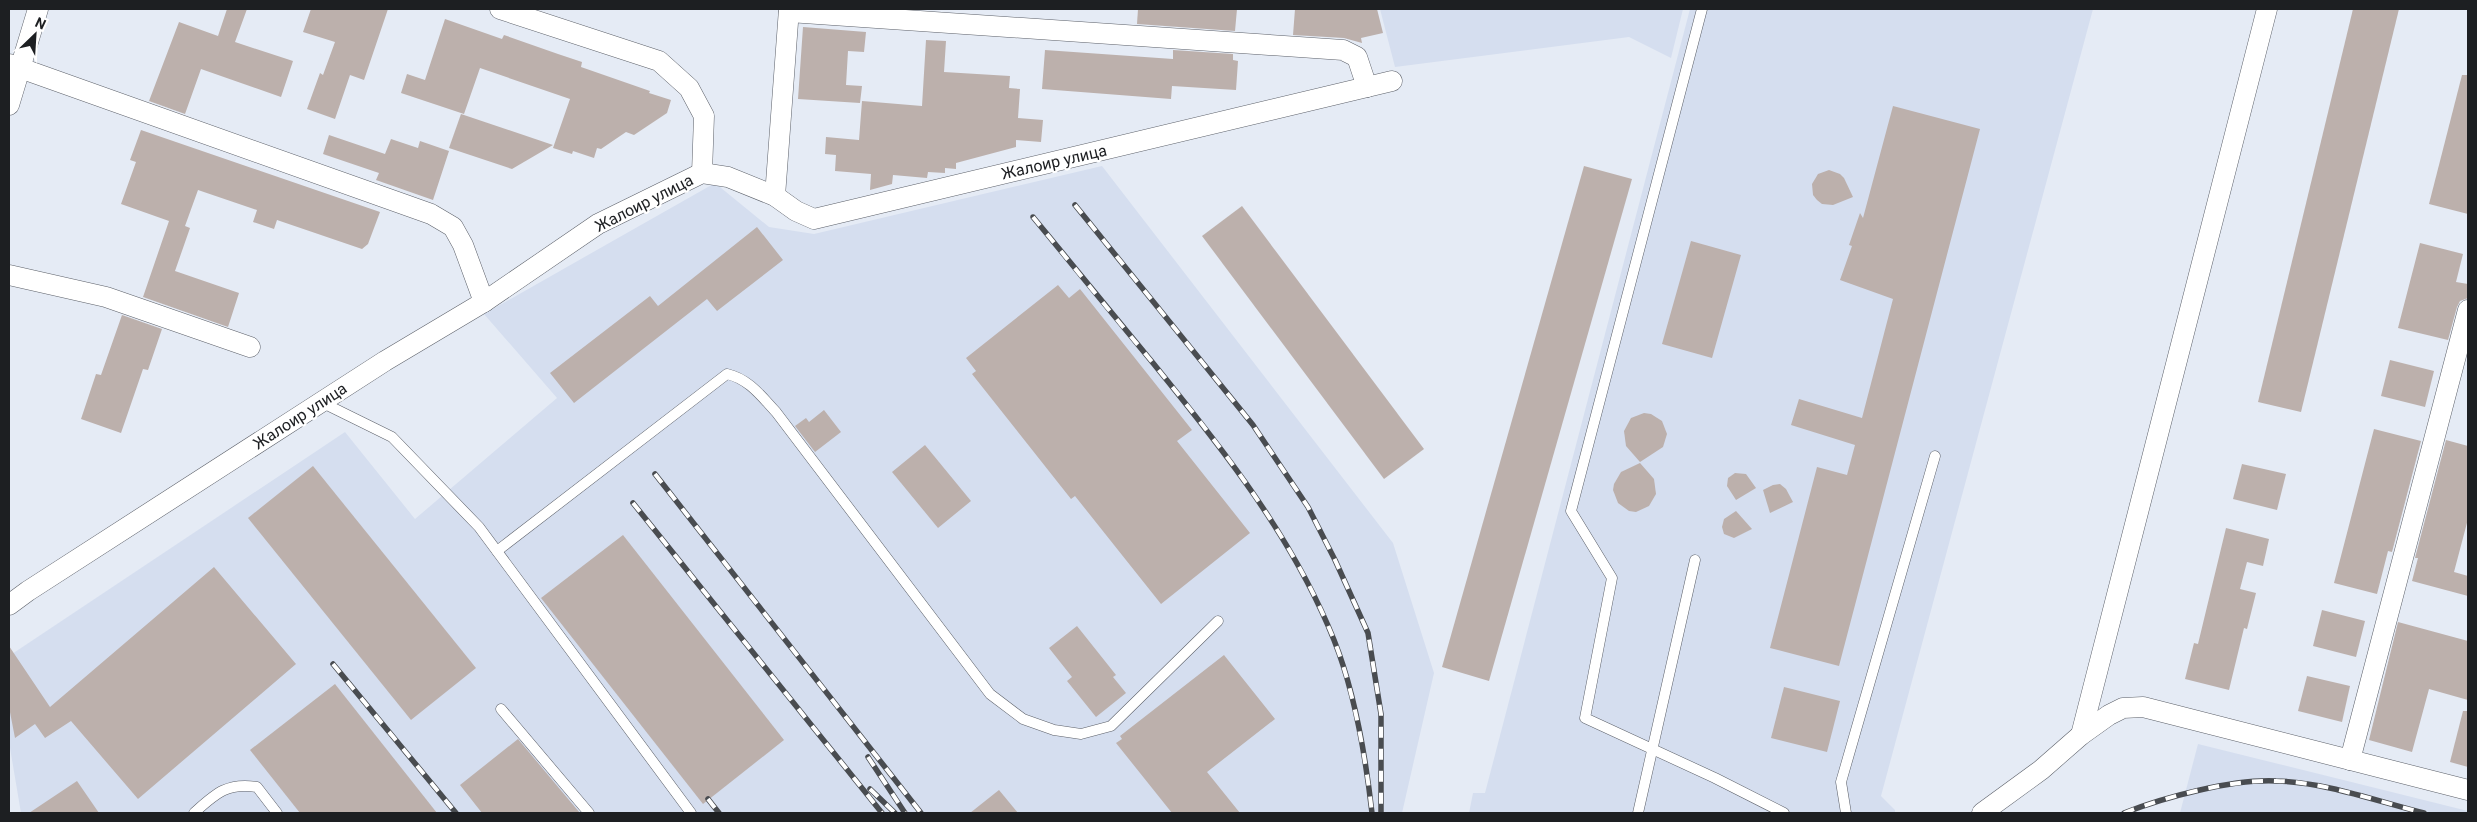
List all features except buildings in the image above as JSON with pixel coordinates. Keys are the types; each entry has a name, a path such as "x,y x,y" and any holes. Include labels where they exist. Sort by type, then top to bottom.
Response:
{"street":[{"path":"9,105 14,66 38,9"},
{"path":"500,9 659,61 689,88 704,116 702,173"},
{"path":"2081,735 2267,9"},
{"path":"775,196 789,10 1343,50 1357,57 1367,87"},
{"path":"14,66 431,214 453,227 484,302"},
{"name":"Жалоир улица","path":"9,605 321,402 484,302 598,224 702,173 728,177 775,196 796,211 814,219 1392,81"},
{"path":"9,275 106,297 250,347"},
{"path":"2350,760 2468,310"},
{"path":"1982,813 2041,770 2081,735 2123,708 2143,708 2468,790"}],"lane":[{"path":"1702,9 1571,511 1612,578 1585,718 1654,748 1784,813"},
{"path":"497,551 727,374 741,377 776,412 990,694 1023,719 1054,730 1081,734 1111,726 1218,621"},
{"path":"321,402 392,438 479,527 691,813"},
{"path":"1846,813 1841,782 1935,456"},
{"path":"1638,813 1695,560"},
{"path":"501,709 589,813"},
{"path":"194,813 213,796 239,784 257,788 277,813"}],"shaded area":[{"path":"1380,9 1683,9 1671,58 1629,37 1395,67"},
{"path":"1690,9 2093,9 1881,796 1895,810 1895,813 1469,813 1473,793 1485,793"},
{"path":"1102,166 1393,543 1434,673 1402,813 21,813 9,742 9,656 345,432 415,519 557,398 484,314 715,183 769,227 814,234"},
{"path":"2198,744 2468,811 2468,813 2180,813"}],"railway":[{"path":"1075,205 1253,425 1308,507 1335,560 1368,633 1381,714 1381,813"},
{"path":"1033,217 1205,428 1254,495 1298,565 1334,640 1348,681 1363,748 1372,813"},
{"path":"655,474 921,813"},
{"path":"633,503 882,813"},
{"path":"333,664 456,813"},
{"path":"868,757 905,813"},
{"path":"2124,813 2199,790 2259,781 2294,782 2332,788 2424,813"},
{"path":"870,789 895,813"},
{"path":"708,799 719,813"}]}
